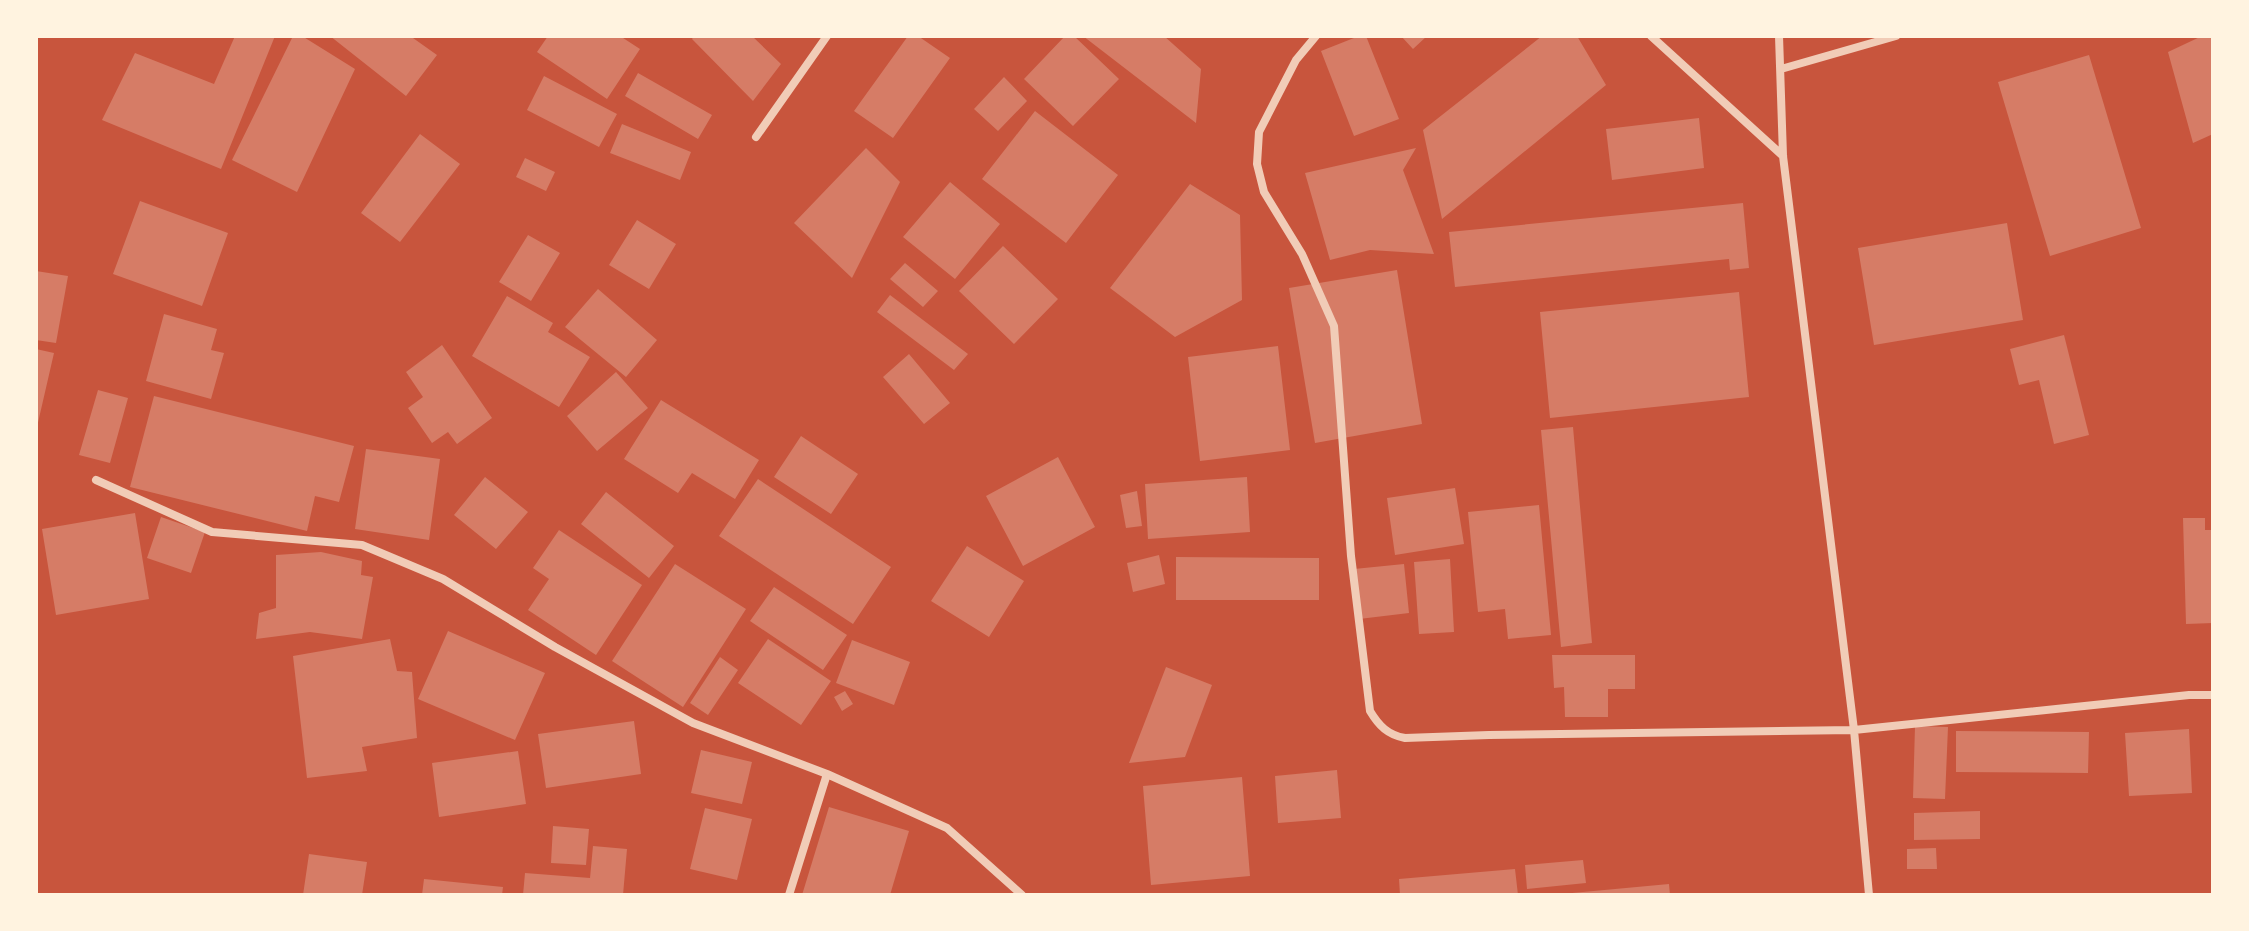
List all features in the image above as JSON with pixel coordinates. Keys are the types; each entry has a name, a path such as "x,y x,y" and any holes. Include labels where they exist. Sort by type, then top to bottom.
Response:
{"street":[{"path":"756,137 827,36"},
{"path":"1316,36 1296,60 1259,132 1257,164 1264,192 1302,254 1334,326 1351,556 1370,711 1378,724 1393,736 1854,730 2213,695"},
{"path":"1651,36 1783,156"},
{"path":"1779,36 1783,156 1854,730 1869,895"},
{"path":"1781,69 1896,36"},
{"path":"96,480 212,532 362,545 443,579 555,647 693,723 827,774 947,828 1022,895"},
{"path":"789,895 827,774"}],"building":[{"path":"235,36 275,36 221,169 102,120 135,53 214,84"},
{"path":"293,36 302,36 355,69 297,192 232,160"},
{"path":"330,36 414,36 437,55 406,96"},
{"path":"548,36 620,36 640,49 607,99 537,52"},
{"path":"694,36 752,36 781,64 753,101 692,39"},
{"path":"908,36 918,36 950,58 893,138 854,111"},
{"path":"1065,36 1074,36 1119,79 1073,126 1024,79"},
{"path":"1083,36 1164,36 1201,69 1196,123"},
{"path":"1366,36 1399,119 1354,136 1321,51"},
{"path":"1401,36 1427,36 1413,49"},
{"path":"1542,36 1577,36 1606,85 1442,219 1423,130"},
{"path":"2202,36 2213,36 2213,134 2193,143 2168,52"},
{"path":"2089,55 2141,228 2050,256 1998,82"},
{"path":"638,73 712,115 698,139 625,96"},
{"path":"544,76 617,114 599,147 527,110"},
{"path":"1004,77 1027,101 998,131 974,109"},
{"path":"1035,111 1118,175 1066,243 982,179"},
{"path":"1699,118 1704,168 1612,180 1606,129"},
{"path":"622,124 691,152 680,180 610,153"},
{"path":"420,134 460,164 400,242 361,213"},
{"path":"866,148 900,182 852,278 794,223"},
{"path":"1416,148 1403,170 1434,254 1370,250 1330,260 1305,173"},
{"path":"525,158 555,172 546,191 516,177"},
{"path":"950,182 1000,224 955,279 903,237"},
{"path":"1190,184 1240,215 1242,300 1175,337 1110,288"},
{"path":"140,201 228,233 202,306 113,274"},
{"path":"1743,203 1749,268 1730,270 1729,259 1455,287 1449,232"},
{"path":"637,220 676,244 649,289 609,265"},
{"path":"2007,223 2023,320 1874,345 1858,248"},
{"path":"528,235 560,253 531,301 499,282"},
{"path":"1003,246 1058,299 1014,344 959,291"},
{"path":"905,263 938,291 923,307 890,279"},
{"path":"1397,270 1422,424 1315,443 1289,288"},
{"path":"36,271 68,276 56,343 36,340"},
{"path":"598,289 657,340 626,377 565,327"},
{"path":"1739,292 1749,397 1550,418 1540,312"},
{"path":"890,295 968,354 954,370 877,312"},
{"path":"507,296 553,323 548,332 590,357 559,407 472,356"},
{"path":"164,314 217,329 211,350 224,353 211,399 146,381"},
{"path":"2064,335 2089,435 2054,444 2039,380 2019,385 2010,349"},
{"path":"442,345 492,418 457,444 448,432 432,443 408,408 423,397 406,372"},
{"path":"1278,346 1290,450 1200,461 1188,357"},
{"path":"36,349 54,353 37,427 36,427"},
{"path":"909,354 950,403 924,424 883,377"},
{"path":"616,372 648,408 597,451 567,416"},
{"path":"98,390 128,398 110,463 79,455"},
{"path":"154,396 354,446 339,502 315,496 307,531 130,487"},
{"path":"661,400 759,460 735,499 692,473 678,493 624,459"},
{"path":"1573,427 1592,643 1561,647 1541,430"},
{"path":"801,436 858,474 831,514 774,477"},
{"path":"366,449 440,459 429,540 355,529"},
{"path":"1058,457 1095,527 1023,566 986,496"},
{"path":"485,477 528,512 496,549 454,515"},
{"path":"1247,477 1250,532 1148,539 1145,484"},
{"path":"758,479 891,567 853,624 719,536"},
{"path":"1455,488 1464,544 1395,555 1387,498"},
{"path":"1137,491 1142,526 1126,528 1120,495"},
{"path":"606,492 674,546 649,578 581,524"},
{"path":"1539,505 1551,635 1508,639 1505,609 1478,612 1468,512"},
{"path":"135,513 149,599 56,615 42,529"},
{"path":"161,517 205,532 191,573 147,558"},
{"path":"2183,518 2205,518 2205,530 2213,530 2213,623 2186,624"},
{"path":"559,530 642,585 596,655 528,610 549,579 533,568"},
{"path":"967,546 1024,581 989,637 931,601"},
{"path":"321,552 362,561 361,575 373,577 362,639 310,632 256,639 259,613 276,608 276,555"},
{"path":"1159,555 1165,584 1133,592 1127,563"},
{"path":"1176,557 1319,558 1319,600 1176,600"},
{"path":"1450,559 1454,632 1419,634 1414,562"},
{"path":"675,564 746,609 683,707 612,661"},
{"path":"1404,564 1409,613 1359,619 1354,569"},
{"path":"774,587 847,635 823,670 750,621"},
{"path":"448,631 545,673 515,740 418,699"},
{"path":"390,639 397,671 412,672 417,738 362,747 367,771 307,778 293,656"},
{"path":"768,639 831,681 801,725 738,683"},
{"path":"852,640 910,662 894,705 836,683"},
{"path":"1552,655 1635,655 1635,689 1608,689 1608,717 1565,717 1564,687 1554,688"},
{"path":"720,657 738,670 708,715 690,703"},
{"path":"1166,667 1212,685 1185,757 1129,763"},
{"path":"845,691 853,704 842,711 834,697"},
{"path":"634,721 641,774 546,788 538,734"},
{"path":"1915,726 1948,727 1945,799 1913,798"},
{"path":"2189,729 2192,793 2129,796 2125,733"},
{"path":"1956,731 2089,732 2088,773 1956,772"},
{"path":"701,750 752,762 742,804 691,793"},
{"path":"518,751 526,804 439,817 432,763"},
{"path":"1337,770 1341,818 1278,823 1275,776"},
{"path":"1242,777 1250,876 1151,885 1143,786"},
{"path":"829,807 909,831 890,895 802,895"},
{"path":"705,808 752,819 737,880 690,869"},
{"path":"1980,811 1980,839 1914,840 1914,813"},
{"path":"553,826 589,829 586,865 551,863"},
{"path":"593,846 627,849 623,895 523,895 525,873 590,878"},
{"path":"1936,848 1937,869 1907,869 1907,849"},
{"path":"309,854 367,862 362,895 303,895"},
{"path":"1583,860 1586,883 1527,889 1525,865"},
{"path":"1515,869 1518,895 1400,895 1399,879"},
{"path":"424,879 503,887 502,895 422,895"},
{"path":"1669,884 1670,895 1572,895 1572,893"}]}
